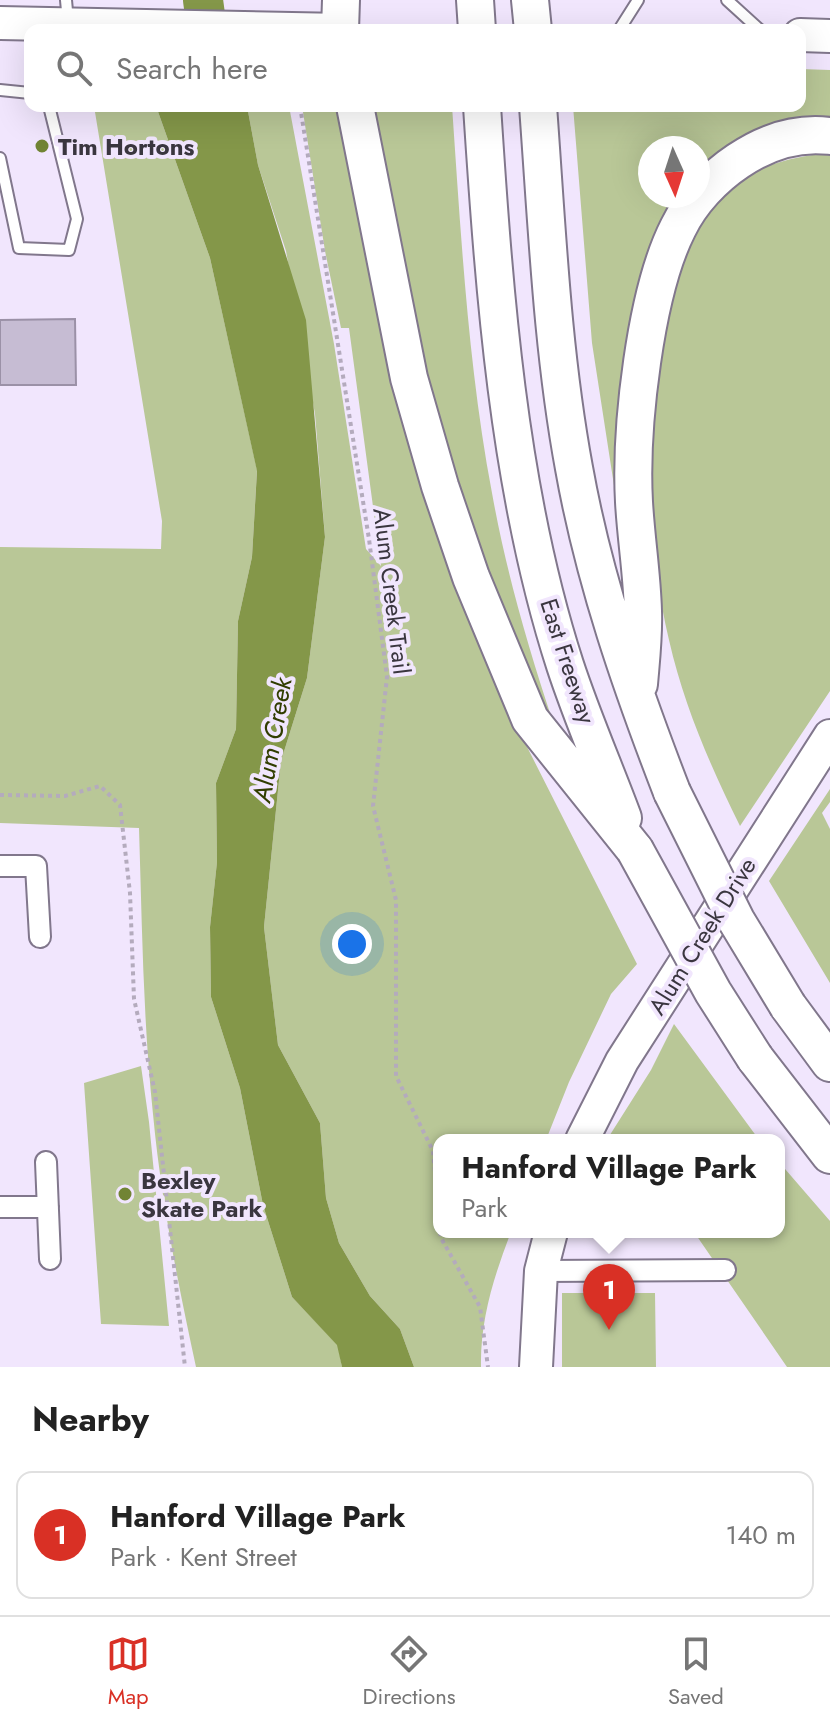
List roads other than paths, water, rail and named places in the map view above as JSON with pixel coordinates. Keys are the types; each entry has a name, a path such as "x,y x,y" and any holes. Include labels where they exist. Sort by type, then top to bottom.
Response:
{"highway":[{"path":"341,0 342,24"},
{"path":"475,0 477,24"},
{"path":"530,0 532,24"},
{"path":"356,112 409,378 440,486 471,577 530,719 635,850"},
{"name":"East Freeway","path":"482,112 493,284 525,500 565,665 635,850 707,980 755,1058 830,1155"},
{"path":"538,112 552,296 573,466 599,577 638,703 672,792 736,920 788,1006 830,1063"},
{"path":"638,703 644,613 633,499 637,399 652,310 669,248 679,224 695,202 727,169 747,155 801,135 830,136"}],"main road":[{"path":"0,23 67,12 110,24"},
{"path":"806,35 830,36"},
{"name":"Alum Creek Drive","path":"585,1134 622,1061 830,736"},
{"path":"536,1367 541,1271 549,1238"}],"street":[{"path":"0,866 36,866 40,937"},
{"path":"46,1162 50,1259"},
{"path":"0,1207 48,1207"},
{"path":"541,1271 725,1270"}],"lane":[{"path":"623,24 638,0"},
{"path":"727,0 753,24"},
{"path":"0,90 24,92"},
{"path":"0,158 19,248 69,250 77,219 50,112"}],"water":[{"path":"158,112 248,112 258,165 306,320 325,537 307,678 281,761 264,927 278,1045 320,1123 326,1198 339,1243 370,1296 400,1329 414,1367 342,1367 337,1345 292,1297 263,1205 240,1088 211,997 210,927 217,862 216,783 236,729 238,621 252,557 257,471 210,258"}],"waterway":[{"name":"Alum Creek","path":"203,0 206,24"}],"place":[{"name":"Tim Hortons","path":"42,146"},
{"name":"Bexley Skate Park","path":"125,1194"},
{"name":"Hanford Village Park","path":"609,1330"}]}
